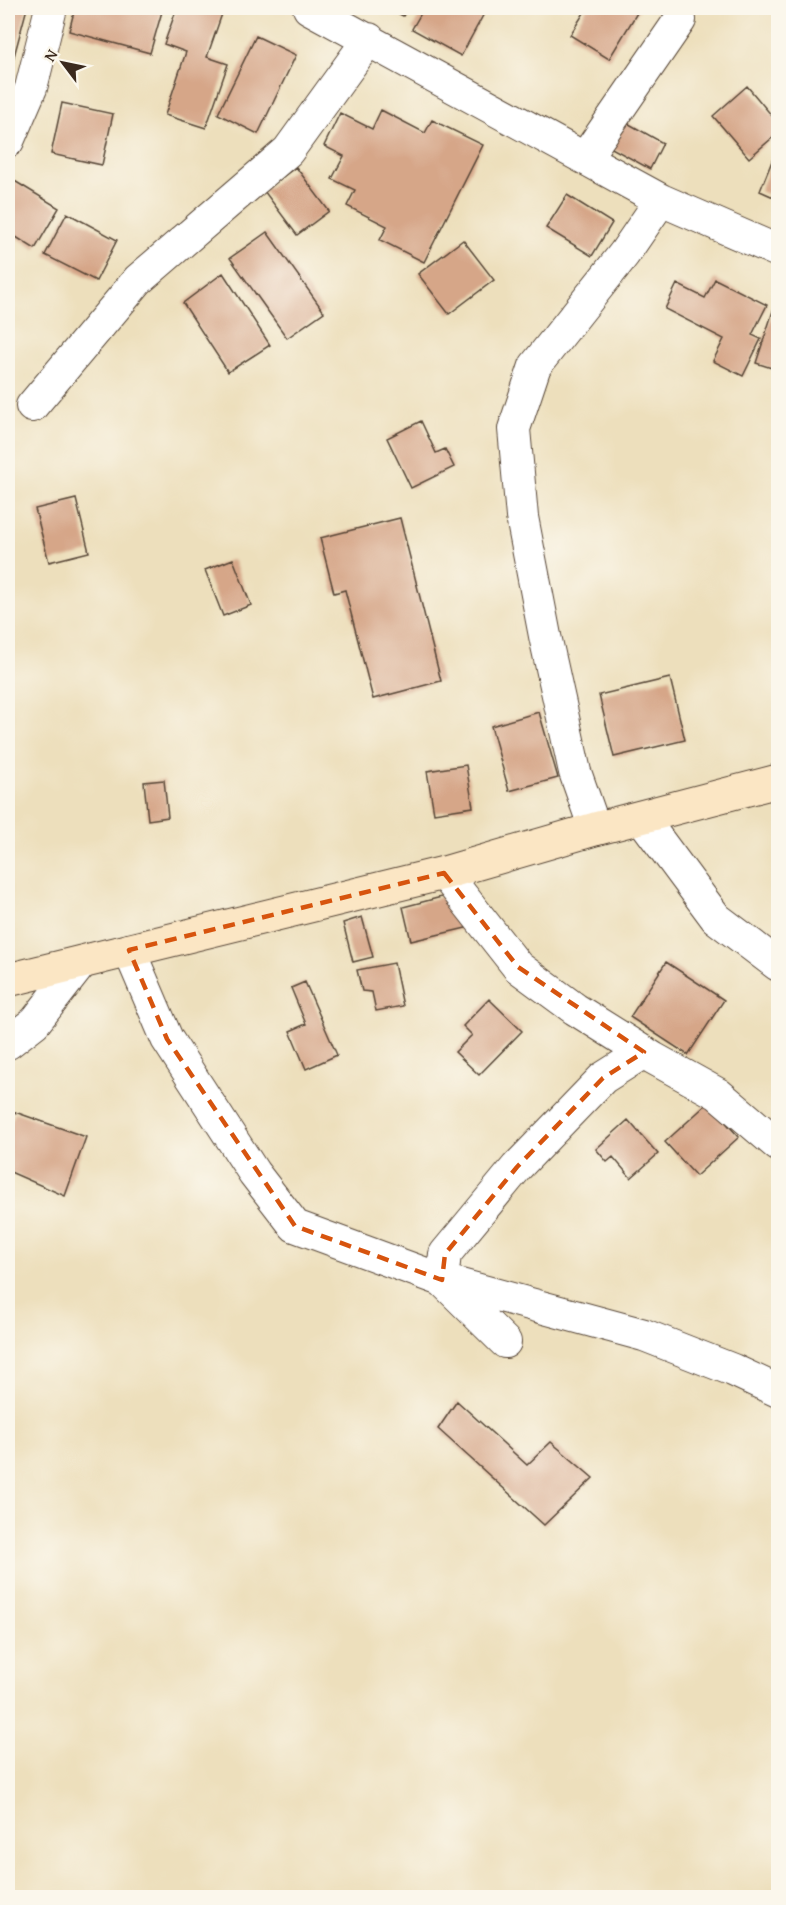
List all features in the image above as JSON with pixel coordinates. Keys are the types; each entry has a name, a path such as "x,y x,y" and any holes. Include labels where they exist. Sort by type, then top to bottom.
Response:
{"street":[{"path":"8,141 31,88 51,8"},
{"path":"309,8 661,200 778,251"},
{"path":"585,158 676,12"},
{"path":"32,406 138,280 288,151 369,39"},
{"path":"595,829 575,772 545,636 522,517 514,429 535,366 624,254 661,200"},
{"path":"8,980 444,873 595,829 778,781"},
{"path":"641,818 716,918 778,965"},
{"path":"444,873 518,967 575,1009 718,1094 778,1145"},
{"path":"129,950 167,1039 254,1173 295,1226 442,1280 644,1335 733,1370 778,1391"},
{"path":"8,1043 35,1022 82,962"},
{"path":"442,1280 445,1254 517,1167 603,1078 644,1052"},
{"path":"442,1280 505,1342"}],"highlighted area":[{"path":"444,873 518,967 644,1052 603,1078 517,1167 445,1254 442,1280 295,1226 167,1039 129,950"}],"building":[{"path":"8,8 27,8 13,60 8,58"},
{"path":"75,8 163,8 150,53 69,31"},
{"path":"177,8 224,8 207,57 228,64 206,128 165,115 186,52 164,44"},
{"path":"388,8 408,8 403,16"},
{"path":"424,8 487,8 461,56 412,29"},
{"path":"587,8 640,8 609,59 570,35"},
{"path":"256,36 296,55 258,134 218,114"},
{"path":"747,86 778,123 778,133 749,158 713,116"},
{"path":"62,103 113,114 102,165 51,154"},
{"path":"381,110 425,133 432,120 483,145 424,262 380,240 387,226 347,206 355,190 332,179 344,156 324,146 340,113 372,129"},
{"path":"622,120 663,143 650,169 608,146"},
{"path":"774,156 778,158 778,199 760,191"},
{"path":"296,167 329,211 297,235 264,191"},
{"path":"8,177 59,208 35,249 8,232"},
{"path":"567,195 612,223 592,256 546,228"},
{"path":"67,213 117,240 96,281 45,255"},
{"path":"267,232 324,312 287,338 230,258"},
{"path":"463,240 494,280 449,314 418,274"},
{"path":"223,273 270,345 228,372 183,303"},
{"path":"715,279 767,305 752,335 761,339 743,376 713,361 724,339 665,309 677,284 705,298"},
{"path":"8,294 15,298 8,311"},
{"path":"775,305 778,306 778,370 756,363"},
{"path":"421,421 436,453 445,449 454,467 411,488 387,438"},
{"path":"76,499 89,552 49,562 35,509"},
{"path":"400,518 441,681 373,699 345,590 334,593 320,538"},
{"path":"233,559 251,605 223,616 205,570"},
{"path":"670,678 685,740 614,757 599,695"},
{"path":"539,712 558,778 509,791 491,726"},
{"path":"466,765 473,807 434,813 427,771"},
{"path":"164,780 168,817 148,820 144,782"},
{"path":"457,893 466,928 411,941 403,907"},
{"path":"362,917 373,957 353,962 343,923"},
{"path":"666,962 724,1000 688,1055 630,1017"},
{"path":"394,963 403,1006 376,1011 372,992 362,991 357,970"},
{"path":"305,982 337,1055 306,1069 290,1031 306,1024 291,988"},
{"path":"489,999 522,1031 479,1075 455,1052 472,1035 463,1026"},
{"path":"708,1103 739,1137 696,1176 665,1142"},
{"path":"15,1112 86,1137 65,1196 8,1171 8,1129"},
{"path":"628,1120 658,1154 631,1178 613,1157 607,1162 596,1149"},
{"path":"457,1401 527,1465 551,1442 593,1478 544,1525 438,1429"}]}
